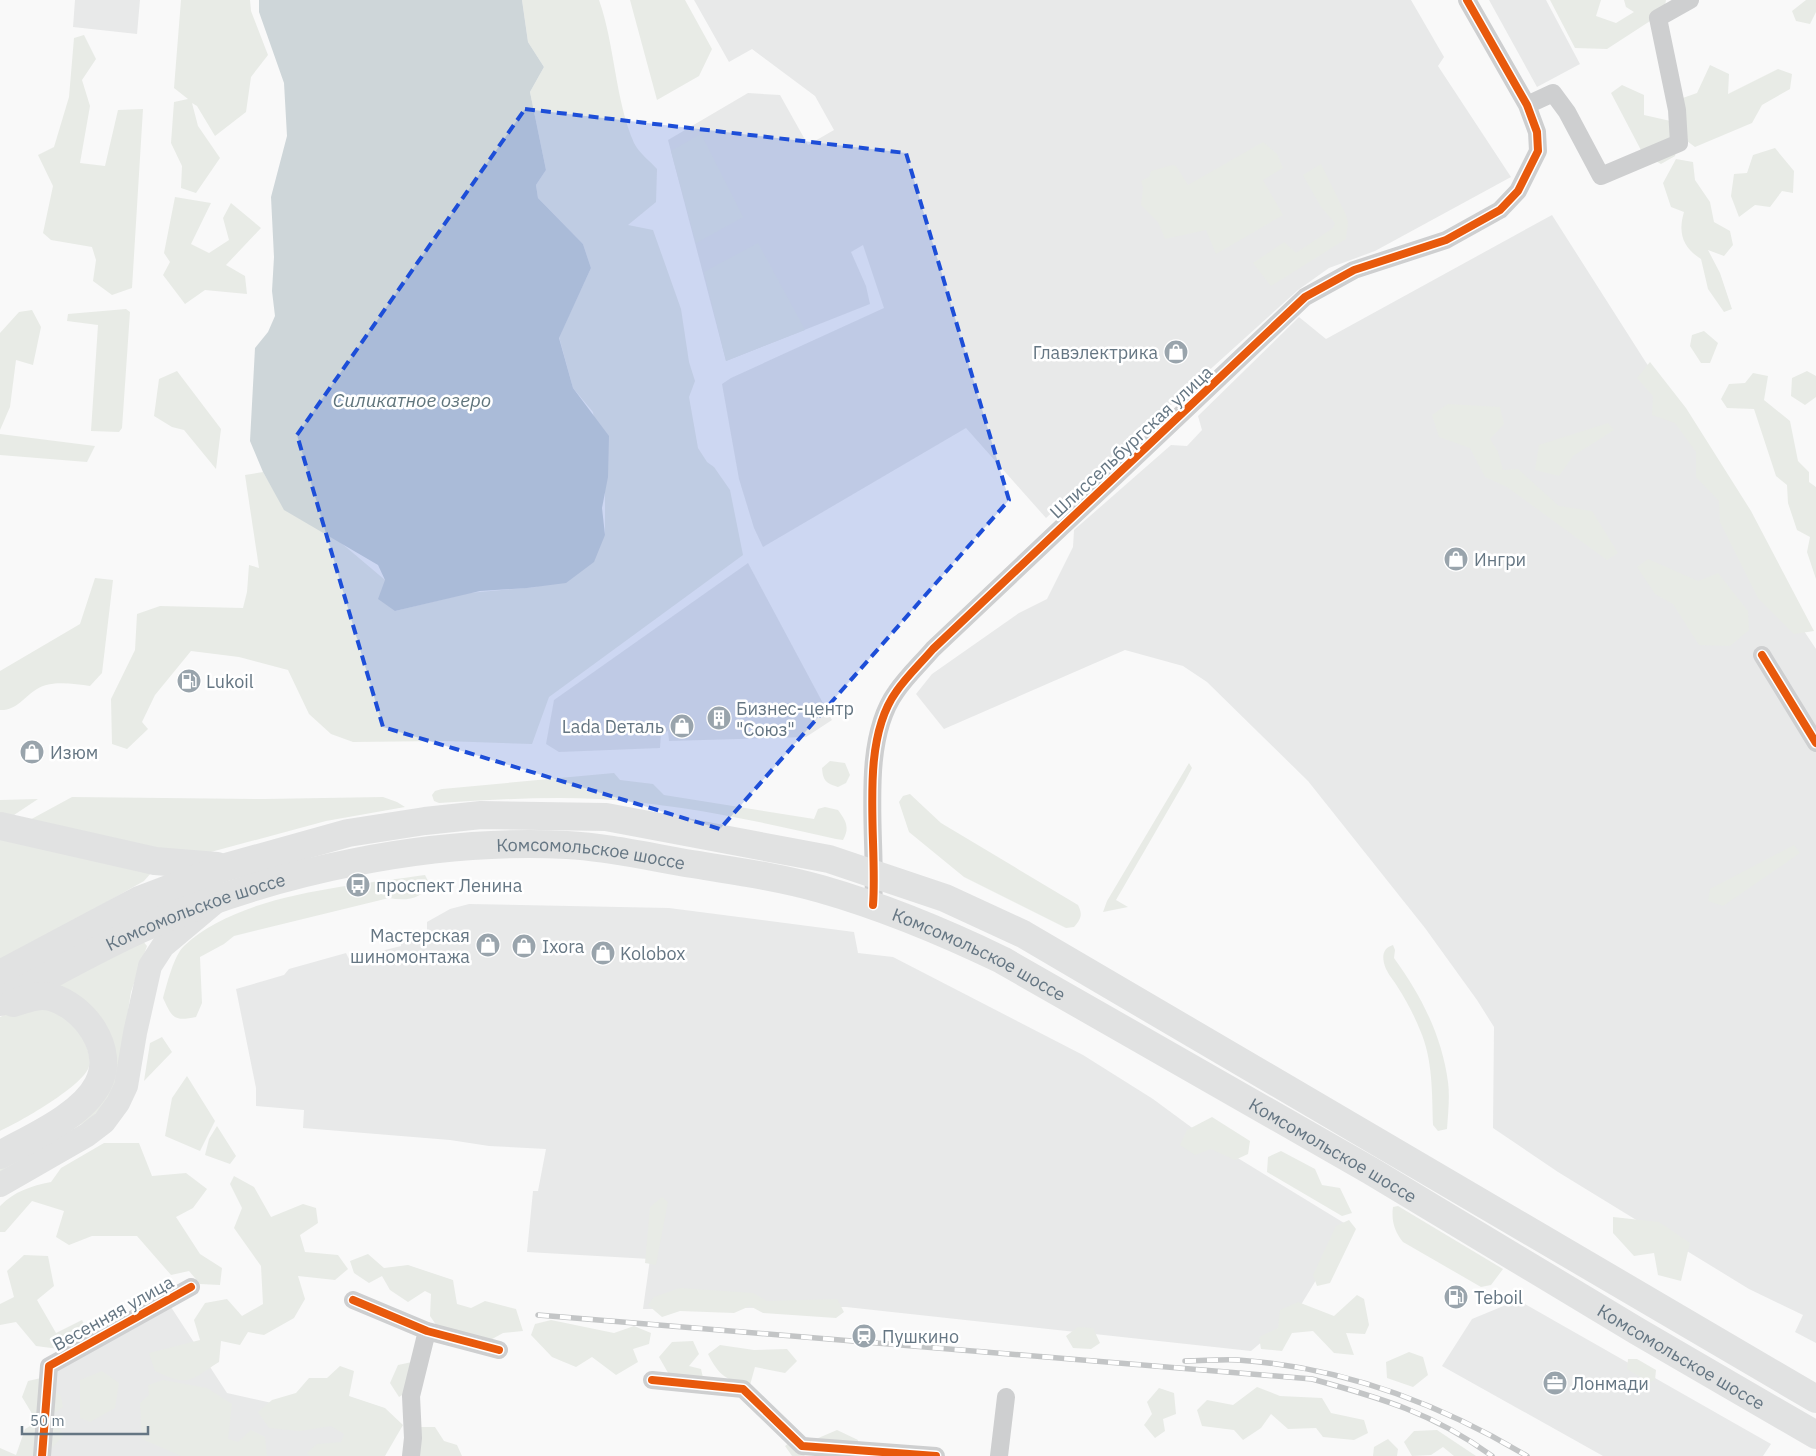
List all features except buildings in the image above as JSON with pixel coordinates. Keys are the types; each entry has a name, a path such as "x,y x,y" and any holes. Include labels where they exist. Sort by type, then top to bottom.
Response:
{"main road":[{"name":"Комсомольское шоссе","path":"0,974 139,900 226,867 348,833 425,821 481,816 606,817 829,859 946,898 1023,934 1816,1399"},
{"path":"0,826 155,861 226,867"},
{"name":"Комсомольское шоссе","path":"0,1002 152,924 217,900 347,864 427,850 485,845 567,845 620,851 748,873 820,889 873,905 951,935 1002,960 1371,1171 1637,1331 1816,1435"},
{"path":"0,1185 87,1135 104,1122 118,1103 126,1086 150,966 164,946 217,900"},
{"path":"0,1007 32,996 49,997 66,1002 80,1012 92,1028 100,1047 102,1066 99,1083 86,1103 0,1155"}],"street":[{"name":"Шлиссельбургская улица","path":"873,905 875,874 872,768 882,723 895,693 933,649 1305,297 1354,270 1446,240 1500,210 1518,191 1538,151 1537,132 1527,105 1467,0"},
{"path":"1527,105 1553,93 1567,112 1601,176 1679,143 1677,110 1658,18 1690,0"},
{"path":"1762,655 1816,743"},
{"name":"Весенняя улица","path":"42,1456 49,1366 191,1287"},
{"path":"353,1300 428,1332 499,1350"},
{"path":"411,1456 413,1438 412,1396 428,1332"},
{"path":"652,1380 743,1388 802,1446 936,1456"},
{"path":"999,1456 1006,1398"}],"highlighted area":[{"path":"525,109 906,153 1009,500 720,829 383,727 297,435"}],"shaded area":[{"path":"75,0 140,0 137,34 73,27"},
{"path":"181,0 250,0 251,11 268,55 251,77 246,112 215,136 197,106 192,103 198,126 220,158 196,193 181,188 182,166 171,143 174,102 188,99 174,88"},
{"path":"522,0 599,0 609,35 619,91 628,126 636,146 657,169 656,202 628,225 653,230 681,309 689,362 695,381 689,397 698,448 730,490 743,555 549,697 532,744 444,741 353,742 331,734 309,714 288,670 239,657 191,651 155,695 142,722 148,729 127,749 112,744 111,699 135,650 137,614 160,606 243,608 247,592 249,565 259,568 245,475 263,472 285,510 340,542 385,580 395,611 469,593 536,587 605,535 605,494 593,412 573,388 559,337 591,268 583,244 538,198 536,185 546,170 530,92 544,67 528,42"},
{"path":"630,0 685,0 712,49 699,76 657,100"},
{"path":"694,0 1411,0 1444,57 1438,66 1511,177 1375,251 1329,268 1298,290 1046,518 966,428 763,547 754,528 739,479 722,384 731,378 884,308 863,245 851,252 866,286 870,304 726,361 668,140 748,93 780,95 808,145 834,130 815,96 752,49 729,62"},
{"path":"1489,0 1546,0 1580,64 1537,87"},
{"path":"1550,0 1601,0 1596,16 1616,23 1634,12 1626,7 1624,0 1666,0 1664,12 1607,49 1575,48"},
{"path":"1806,0 1816,0 1816,12 1810,24 1796,21 1792,11"},
{"path":"84,35 96,59 82,80 90,106 80,163 105,166 118,110 143,109 132,288 112,295 93,281 96,260 92,247 51,240 43,233 53,186 38,155 54,147 69,97 74,38"},
{"path":"1710,65 1729,74 1728,94 1778,69 1792,74 1790,89 1762,105 1752,123 1695,147 1679,135 1675,156 1661,164 1643,154 1611,93 1622,85 1644,95 1644,115 1675,122 1677,100 1697,93"},
{"path":"701,134 743,217 696,243 671,151"},
{"path":"1263,142 1277,154 1283,168 1263,180 1283,215 1216,254 1206,230 1165,239 1158,222 1141,205 1143,188 1141,181 1149,177 1151,171 1172,165 1176,166 1188,185"},
{"path":"1775,148 1794,171 1793,193 1782,191 1770,207 1755,205 1739,217 1731,196 1734,174 1747,173 1753,155"},
{"path":"1676,159 1693,162 1695,180 1710,202 1714,222 1730,231 1733,245 1724,256 1708,250 1720,273 1732,309 1724,312 1708,289 1701,259 1689,249 1683,238 1681,226 1684,212 1671,207 1663,183"},
{"path":"1321,164 1346,215 1348,222 1346,239 1271,286 1253,263 1284,242 1296,253 1333,228 1335,223 1321,207 1303,175"},
{"path":"175,197 211,203 191,244 209,253 229,240 223,218 231,203 261,228 226,265 245,276 247,294 205,290 185,304 163,275 170,262 164,253"},
{"path":"1552,215 1645,361 1725,478 1796,619 1816,649 1816,1343 1795,1332 1803,1315 1749,1289 1558,1172 1493,1128 1494,1027 1477,1000 1425,928 1308,781 1207,682 1183,666 1125,650 944,729 916,694 932,674 1019,613 1047,599 1073,547 1074,530 1171,445 1187,446 1202,430 1198,416 1299,317 1326,339"},
{"path":"758,243 805,330 726,361 704,272"},
{"path":"126,309 130,312 122,428 119,432 91,431 98,325 67,321 68,314"},
{"path":"32,310 41,327 33,365 16,360 10,407 0,430 0,333 19,312"},
{"path":"1704,331 1718,343 1710,363 1701,363 1690,346 1692,335"},
{"path":"1650,362 1686,408 1751,511 1814,631 1794,634 1758,598 1720,522 1719,501 1696,477 1696,452 1675,423 1652,415 1653,396 1637,378"},
{"path":"177,371 221,429 216,469 184,430 172,427 154,416 159,379"},
{"path":"1807,371 1816,376 1816,397 1805,405 1791,396 1792,378"},
{"path":"1753,373 1768,376 1764,400 1790,421 1798,461 1809,472 1809,482 1816,487 1816,579 1807,552 1810,537 1797,530 1788,503 1787,485 1776,476 1754,409 1727,408 1721,399 1729,384 1745,383"},
{"path":"1448,404 1500,407 1504,424 1490,439 1498,452 1503,470 1518,469 1559,506 1592,511 1618,553 1607,560 1507,487 1485,477 1470,448 1439,437 1432,415"},
{"path":"1608,423 1614,430 1573,456 1559,476 1535,470 1539,445"},
{"path":"0,434 95,446 87,462 0,455"},
{"path":"1648,559 1698,581 1718,573 1748,611 1749,630 1730,646 1699,645 1673,604 1655,594 1637,567"},
{"path":"748,563 832,720 806,737 669,741 668,731 661,734 660,748 559,752 546,744 554,700"},
{"path":"95,578 113,580 102,673 90,686 63,683 49,684 37,689 15,706 6,710 0,710 0,671 80,624"},
{"path":"830,761 845,763 850,775 846,783 838,787 828,783 823,776 822,768"},
{"path":"1189,763 1192,768 1116,900 1128,907 1103,912 1107,901"},
{"path":"614,773 620,780 653,784 664,795 814,819 818,809 825,807 838,810 847,828 843,840 718,814 629,801 559,798 439,803 434,801 432,795 435,791 442,789"},
{"path":"910,794 941,823 1078,905 1081,914 1074,927 1066,928 964,877 909,832 899,802 903,796"},
{"path":"72,797 264,799 383,797 405,807 326,821 196,856 26,822"},
{"path":"38,799 11,817 0,814 0,800"},
{"path":"0,833 151,873 144,881 0,962"},
{"path":"1794,845 1800,853 1723,906 1708,901 1710,889"},
{"path":"425,875 429,883 426,889 413,898 389,898 234,936 224,944 200,957 202,1003 196,1017 182,1019 171,1014 163,998 171,970 180,950 207,928 235,914 266,903 298,895 331,888"},
{"path":"469,904 669,908 854,932 858,953 893,957 1083,1055 1153,1099 1210,1141 1349,1226 1296,1313 1251,1351 846,1307 643,1309 650,1259 527,1252 533,1191 538,1191 546,1149 489,1146 450,1140 303,1128 304,1110 256,1106 256,1088 236,989 284,975 289,969 346,953 349,959 401,946 401,939 427,930 427,922 450,909"},
{"path":"142,940 147,946 131,992 117,1079 109,1099 90,1119 0,1172 0,1165 112,1068 52,985"},
{"path":"1393,945 1395,950 1394,958 1421,1001 1441,1048 1449,1088 1447,1129 1438,1131 1433,1125 1430,1065 1424,1041 1410,1008 1385,966 1384,952"},
{"path":"20,1008 43,1008 60,1012 79,1032 85,1043 90,1062 88,1069 82,1077 61,1095 0,1131 0,1017"},
{"path":"162,1037 172,1052 144,1081 150,1043"},
{"path":"187,1076 215,1121 200,1151 165,1136 172,1098"},
{"path":"1212,1117 1250,1141 1248,1154 1235,1160 1211,1149 1195,1155 1180,1145 1187,1130"},
{"path":"217,1126 236,1156 230,1164 205,1155 209,1139"},
{"path":"104,1143 139,1143 152,1176 186,1173 207,1189 193,1208 176,1217 200,1254 222,1268 220,1285 200,1284 189,1271 171,1275 137,1236 92,1236 69,1245 56,1237 64,1211 32,1201 5,1232 0,1232 0,1206 11,1196 37,1185 51,1182 61,1168"},
{"path":"1281,1151 1315,1169 1322,1185 1340,1188 1352,1213 1342,1216 1267,1172 1268,1157"},
{"path":"234,1176 254,1187 271,1217 303,1204 316,1208 318,1223 300,1235 305,1252 338,1255 348,1269 335,1280 298,1276 305,1299 294,1318 264,1335 248,1332 240,1345 221,1341 219,1362 188,1380 175,1379 155,1371 149,1353 200,1340 194,1320 205,1303 227,1299 242,1316 263,1304 261,1266 234,1228 242,1208 230,1184"},
{"path":"662,1197 668,1202 656,1265 645,1263 650,1207"},
{"path":"1398,1206 1503,1269 1491,1285 1481,1287 1403,1242 1393,1222 1393,1207"},
{"path":"1613,1217 1659,1222 1690,1243 1681,1281 1658,1275 1654,1253 1634,1256 1613,1233"},
{"path":"1349,1220 1356,1229 1330,1283 1317,1286 1313,1275 1336,1226"},
{"path":"368,1254 384,1268 408,1265 453,1280 457,1304 471,1308 485,1301 516,1309 523,1331 503,1333 485,1343 445,1338 430,1316 431,1294 425,1291 408,1302 390,1290 382,1276 369,1283 354,1273 350,1261"},
{"path":"24,1255 48,1256 54,1286 37,1300 56,1333 82,1320 87,1330 59,1349 36,1346 16,1322 0,1325 0,1304 14,1297 7,1271"},
{"path":"680,1288 753,1293 767,1301 837,1299 844,1312 836,1318 763,1313 750,1306 734,1313 680,1311 662,1317 648,1305 654,1297"},
{"path":"1357,1295 1364,1299 1369,1325 1365,1334 1346,1333 1354,1355 1334,1353 1313,1331 1292,1333 1282,1351 1261,1349 1259,1337 1278,1328 1280,1310 1298,1302 1334,1316"},
{"path":"1518,1300 1771,1444 1763,1456 1603,1456 1442,1366 1472,1319"},
{"path":"169,1304 227,1393 384,1428 378,1456 50,1456 57,1367"},
{"path":"551,1320 614,1333 634,1326 651,1333 649,1344 633,1349 638,1362 616,1375 592,1357 576,1367 552,1357 531,1335 535,1324"},
{"path":"1078,1327 1093,1328 1100,1343 1091,1349 1073,1348 1066,1336"},
{"path":"693,1341 699,1354 689,1366 701,1369 704,1382 671,1378 659,1357 672,1342"},
{"path":"720,1345 754,1350 787,1349 797,1361 785,1373 755,1367 750,1385 735,1382 724,1376 716,1368 708,1354"},
{"path":"1409,1352 1423,1357 1428,1375 1413,1387 1387,1378 1386,1362"},
{"path":"1628,1359 1637,1359 1656,1370 1655,1380 1649,1382 1627,1369"},
{"path":"412,1362 410,1390 399,1397 390,1383 398,1365"},
{"path":"340,1366 354,1371 349,1396 385,1408 403,1425 385,1456 310,1456 307,1453 317,1444 341,1442 344,1434 331,1426 300,1431 269,1428 258,1412 272,1400 296,1393 309,1378 327,1378"},
{"path":"102,1371 119,1383 115,1408 90,1422 80,1418 80,1380"},
{"path":"41,1378 61,1397 63,1407 50,1416 64,1435 44,1456 0,1456 0,1448 16,1455 25,1429 37,1422 22,1397 28,1381"},
{"path":"163,1380 207,1388 232,1404 228,1439 238,1442 251,1430 265,1437 267,1456 181,1456 142,1439 140,1403 149,1395 148,1385"},
{"path":"1257,1387 1280,1396 1322,1398 1331,1413 1364,1420 1368,1433 1354,1440 1323,1437 1316,1428 1288,1429 1271,1414 1261,1428 1243,1440 1234,1430 1202,1426 1197,1410 1207,1400 1233,1405"},
{"path":"1159,1388 1174,1393 1176,1414 1163,1419 1165,1431 1155,1438 1144,1425 1152,1414 1147,1402"},
{"path":"415,1427 435,1427 444,1441 457,1445 462,1456 407,1456"},
{"path":"837,1430 858,1440 858,1456 817,1444 804,1456 792,1456 785,1446 799,1436 816,1439"},
{"path":"1437,1430 1476,1456 1454,1456 1443,1447 1431,1455 1412,1456 1404,1442 1414,1431"},
{"path":"1388,1439 1398,1449 1397,1456 1373,1456 1374,1447"}],"water":[{"name":"Силикатное озеро","path":"259,0 522,0 528,42 544,67 530,92 546,170 536,185 538,198 583,244 591,268 559,338 573,388 609,436 608,477 602,508 605,535 594,562 566,583 480,591 395,611 378,599 385,580 378,565 284,510 263,472 250,441 255,348 268,332 275,316 272,291 274,257 271,197 287,136 284,83 259,12"}],"railway":[{"path":"538,1315 1312,1379 1406,1408 1449,1429 1492,1456"},
{"path":"1185,1361 1232,1360 1277,1364 1315,1370 1352,1379 1424,1404 1493,1437 1527,1456"}],"cycle path":[{"path":"873,905 873,766 877,739 884,714 904,681 933,649 1305,297 1354,270 1446,240 1500,210 1518,191 1538,151 1537,132 1527,105 1467,0"},
{"path":"1762,655 1816,743"},
{"path":"42,1456 49,1366 191,1287"},
{"path":"353,1300 427,1331 499,1350"},
{"path":"652,1380 743,1389 802,1446 936,1456"}],"place":[{"name":"Главэлектрика","path":"1176,352"},
{"name":"Ингри","path":"1456,559"},
{"name":"Lukoil","path":"189,681"},
{"name":"Бизнес-центр \"Союз\"","path":"719,718"},
{"name":"Lada Dеталь","path":"682,726"},
{"name":"Изюм","path":"32,752"},
{"name":"проспект Ленина","path":"358,885"},
{"name":"Мастерская шиномонтажа","path":"488,945"},
{"name":"Ixora","path":"524,946"},
{"name":"Kolobox","path":"603,953"},
{"name":"Teboil","path":"1456,1297"},
{"name":"Пушкино","path":"864,1336"},
{"name":"Лонмади","path":"1555,1383"}]}
